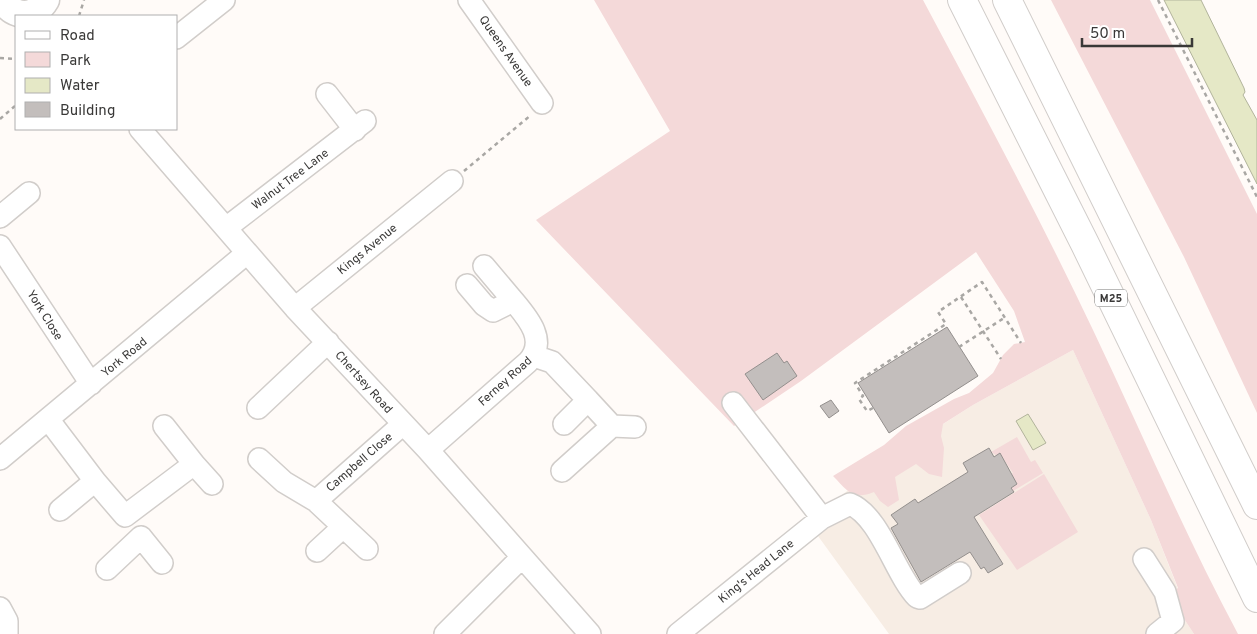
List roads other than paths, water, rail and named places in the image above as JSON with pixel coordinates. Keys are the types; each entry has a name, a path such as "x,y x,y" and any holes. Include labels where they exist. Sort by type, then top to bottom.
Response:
{"highway":[{"name":"M25","path":"962,0 1085,244 1257,598"},
{"path":"1007,0 1257,505"}],"street":[{"path":"178,36 224,0"},
{"name":"Queens Avenue","path":"469,0 542,103"},
{"path":"19,8 49,15"},
{"name":"Walnut Tree Lane","path":"226,228 360,125 327,94"},
{"name":"Chertsey Road","path":"141,130 295,308 428,450 590,634"},
{"name":"Kings Avenue","path":"295,308 447,192"},
{"path":"0,217 29,193"},
{"name":"York Close","path":"0,246 91,384"},
{"name":"York Road","path":"0,460 247,253"},
{"name":"Ferney Road","path":"428,450 534,356 537,346 530,322 484,266"},
{"path":"466,285 484,305 493,311 505,305 511,298"},
{"path":"258,408 328,342"},
{"path":"534,356 552,362 612,426"},
{"path":"564,424 588,400"},
{"path":"733,403 829,514 850,504 859,508 872,524 917,598 920,598 960,573"},
{"path":"48,419 95,481 162,563"},
{"name":"Campbell Close","path":"316,501 403,424"},
{"path":"164,426 212,484"},
{"path":"562,471 612,426 635,427"},
{"name":"Campbell Close","path":"259,459 284,482 316,501 367,550"},
{"path":"125,516 194,464"},
{"path":"60,510 95,481"},
{"name":"King's Head Lane","path":"678,634 829,514"},
{"path":"317,551 343,527"},
{"path":"107,569 141,538"},
{"path":"445,634 522,557"},
{"path":"1144,559 1165,592 1173,621 1157,634"},
{"path":"0,608 7,621 7,634"}],"water":[{"path":"1164,0 1201,0 1244,88 1245,92 1243,95 1257,120 1257,184"},
{"path":"1028,414 1046,443 1033,450 1016,421"}]}
